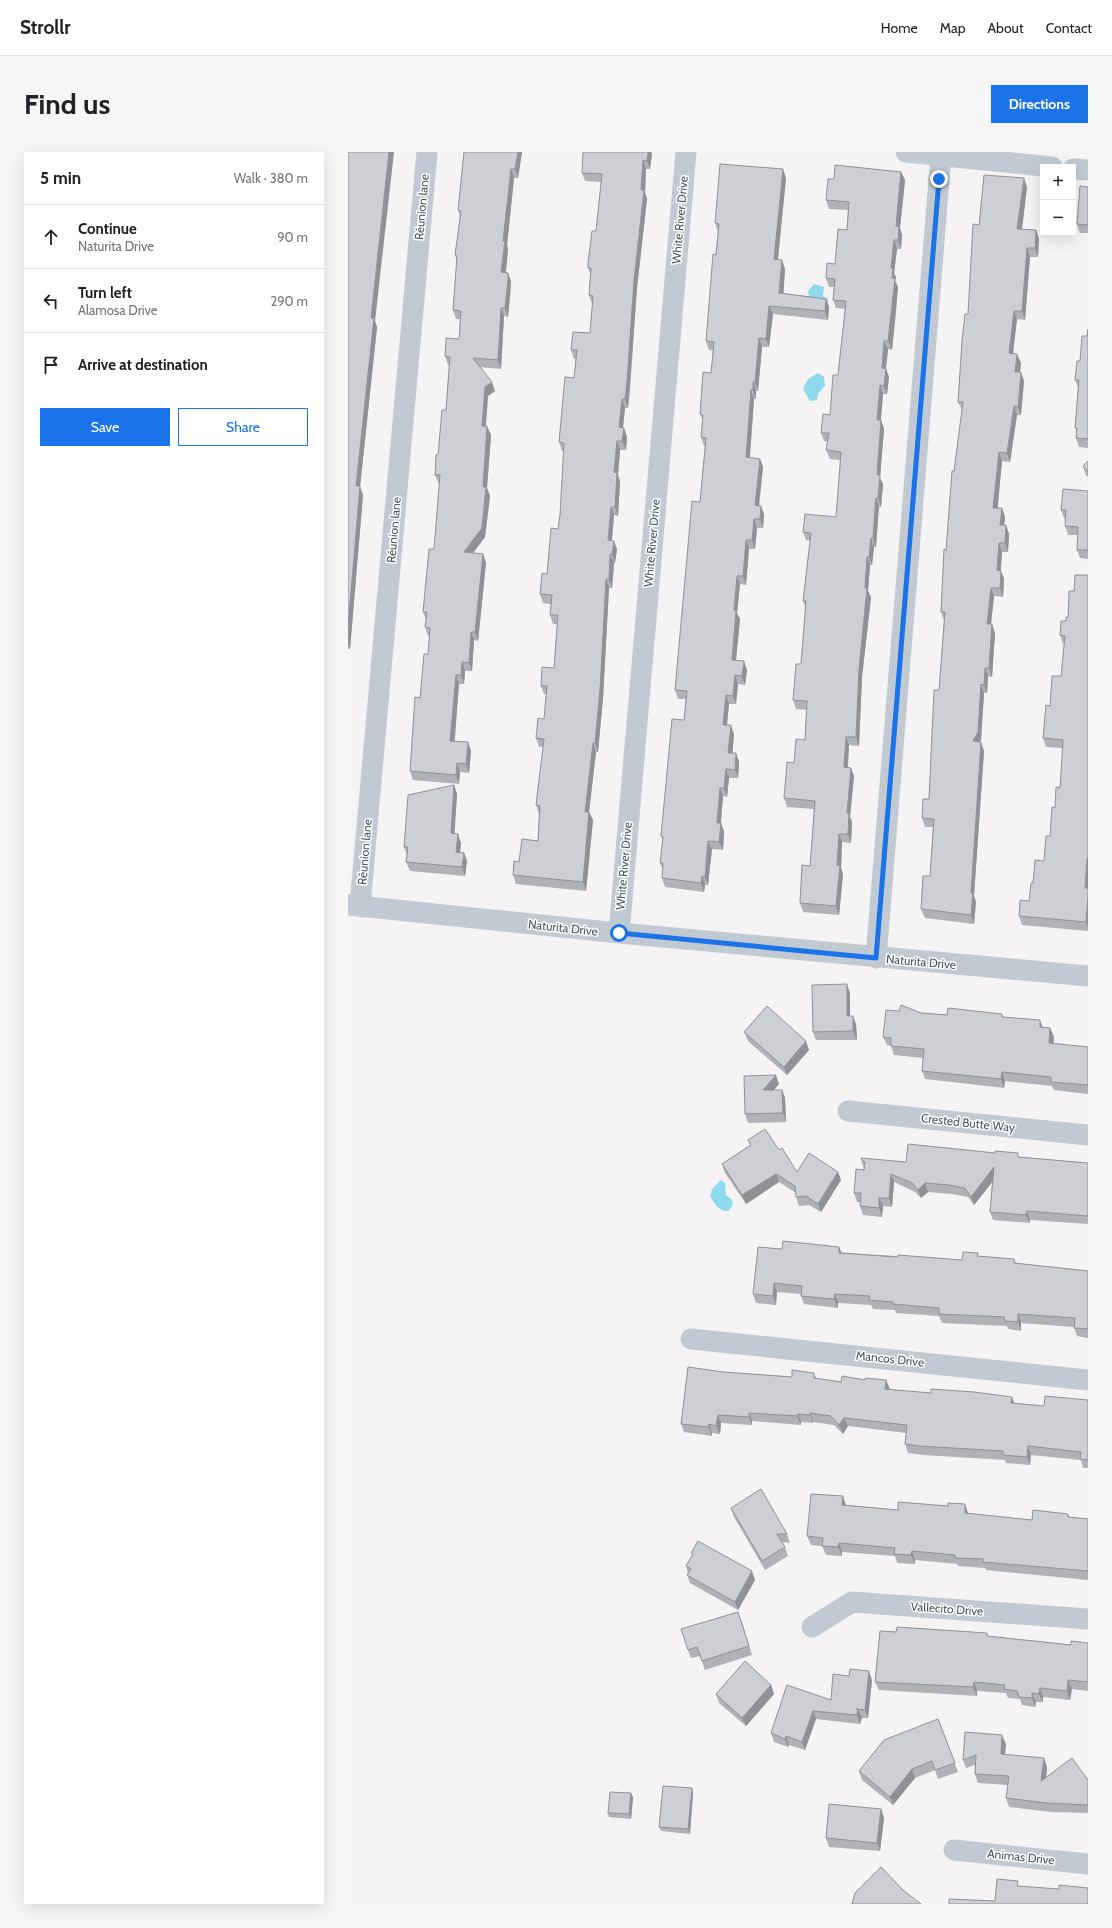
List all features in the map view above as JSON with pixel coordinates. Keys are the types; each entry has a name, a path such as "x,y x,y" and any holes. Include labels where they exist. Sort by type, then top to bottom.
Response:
{"street":[{"name":"Réunion lane","path":"355,906 362,888 427,152"},
{"name":"White River Drive","path":"619,933 686,152"},
{"path":"906,152 1040,166"},
{"path":"876,958 941,155"},
{"path":"1076,169 1088,170"},
{"name":"Naturita Drive","path":"355,906 876,958 1088,976"},
{"name":"Crested Butte Way","path":"848,1111 1088,1135"},
{"name":"Mancos Drive","path":"691,1339 1088,1380"},
{"name":"Vallecito Drive","path":"812,1627 852,1602 1088,1619"},
{"name":"Animas Drive","path":"954,1850 1088,1864"}],"water":[{"path":"814,284 824,287 823,296 828,299 828,304 809,297 808,291"},
{"path":"818,373 824,377 825,385 818,394 817,400 810,401 803,389 808,379"},
{"path":"721,1180 725,1183 726,1195 732,1200 733,1205 728,1211 719,1209 710,1196 712,1189"}],"building":[{"path":"348,152 389,152 371,318 374,318 356,486 360,486 348,627"},
{"path":"464,152 518,152 515,169 511,169 503,241 505,241 501,272 508,273 508,280 505,308 501,308 498,360 473,358 492,382 485,387 482,426 487,426 483,487 486,487 482,528 464,552 483,554 475,632 471,632 469,663 462,662 461,675 456,675 450,741 468,742 466,764 457,763 456,775 410,771 415,697 420,698 424,654 428,654 430,628 425,627 427,612 423,612 429,549 434,549 440,475 435,475 436,455 438,455 442,410 446,410 450,357 445,356 446,338 459,339 461,311 453,310 457,256 455,255 461,211 458,210"},
{"path":"583,152 648,152 647,161 643,160 641,190 644,190 634,280 627,382 625,399 622,399 619,427 624,428 622,441 617,441 614,472 617,473 615,507 611,507 608,540 614,541 612,554 610,554 609,579 606,579 600,690 595,743 593,743 585,812 589,812 583,882 513,875 514,861 519,862 522,839 538,841 540,806 536,805 544,739 536,738 538,718 544,719 547,686 541,686 542,667 554,668 558,615 550,615 552,595 540,594 542,573 547,574 551,528 558,529 560,515 564,443 559,442 565,377 574,378 577,350 571,350 573,332 590,333 593,296 589,295 591,268 588,268 588,262 592,231 596,231 602,174 582,173"},
{"path":"720,164 783,169 774,259 782,260 779,293 826,299 825,311 769,306 766,339 759,338 755,382 753,382 753,390 751,390 746,457 760,459 755,505 761,506 760,519 754,519 752,540 746,540 743,576 737,576 732,660 744,661 742,676 735,675 733,696 726,695 723,725 731,725 728,753 736,753 735,770 726,769 724,788 720,788 717,823 721,823 719,842 708,841 705,877 702,876 701,883 662,878 663,863 660,863 663,837 661,836 672,719 684,720 687,691 675,690 692,501 700,502 706,438 701,437 703,415 700,414 703,372 711,373 714,342 706,341 713,254 716,255 719,224 715,223"},
{"path":"835,165 901,172 896,226 899,227 898,240 894,240 891,268 893,269 892,278 895,279 888,341 884,341 882,368 886,369 884,386 880,385 877,420 881,420 877,475 880,475 878,498 876,498 873,538 871,538 869,557 867,557 865,588 867,588 859,669 856,737 846,737 844,767 851,768 847,813 849,814 848,834 839,834 837,865 840,866 836,906 800,903 802,865 810,866 815,801 784,798 787,762 794,763 796,739 805,740 807,701 793,700 796,664 801,664 806,601 803,601 811,533 803,532 805,514 836,517 841,452 826,450 829,433 821,433 823,414 830,415 833,375 838,375 846,301 833,300 835,279 826,278 827,263 835,264 838,229 847,230 849,202 826,200 828,179 834,179"},
{"path":"984,175 1024,178 1017,229 1036,230 1035,248 1027,248 1022,311 1014,311 1009,353 1017,354 1015,372 1021,372 1018,407 1014,406 1007,453 999,452 993,508 1002,508 1000,525 1006,525 1005,543 999,543 997,570 1001,571 1000,588 991,588 987,624 992,624 989,668 985,668 984,685 981,684 978,732 973,741 981,742 971,893 973,893 971,915 921,909 923,876 930,876 934,819 922,818 923,799 929,799 934,690 939,690 945,612 941,612 944,549 946,550 952,471 954,471 963,402 958,402 965,314 968,314 973,224 979,225"},
{"path":"1080,186 1088,187 1088,225 1077,224"},
{"path":"1088,329 1088,439 1076,438 1077,428 1075,428 1079,380 1075,380 1077,361 1080,361 1082,336 1087,336"},
{"path":"1088,461 1088,472 1083,466"},
{"path":"1063,489 1088,491 1088,550 1077,550 1078,527 1065,526 1066,510 1061,510"},
{"path":"1075,575 1088,575 1088,858 1085,888 1088,888 1088,896 1086,922 1019,916 1020,900 1029,901 1031,883 1033,883 1035,860 1044,861 1046,836 1050,836 1052,807 1055,808 1056,787 1060,788 1063,740 1043,738 1046,705 1050,706 1052,676 1061,676 1065,636 1060,635 1061,621 1066,621 1066,617 1068,617 1069,591 1074,591"},
{"path":"454,785 451,833 458,834 456,852 464,853 462,867 406,862 408,847 404,847 408,795"},
{"path":"847,984 847,1016 853,1016 853,1031 813,1032 812,985"},
{"path":"901,1005 921,1013 947,1015 948,1008 1002,1014 1002,1017 1040,1020 1040,1027 1050,1028 1049,1043 1088,1047 1088,1085 1051,1082 1051,1077 1002,1072 1001,1079 922,1071 924,1049 891,1046 891,1038 883,1037 886,1010 899,1011"},
{"path":"767,1006 806,1041 784,1067 744,1032"},
{"path":"776,1075 763,1090 782,1090 783,1113 745,1114 744,1076"},
{"path":"765,1129 779,1150 782,1148 797,1172 809,1153 838,1172 818,1204 806,1196 796,1197 795,1186 776,1174 742,1195 722,1164 751,1145 748,1140"},
{"path":"908,1144 995,1153 995,1151 1018,1153 1018,1157 1088,1163 1088,1216 1027,1211 1026,1215 990,1212 994,1167 971,1197 965,1188 949,1185 925,1183 918,1190 912,1183 891,1174 889,1198 879,1198 879,1208 860,1206 861,1193 854,1193 856,1169 864,1170 865,1162 861,1158 906,1162"},
{"path":"783,1241 839,1247 839,1253 897,1257 898,1255 962,1260 963,1252 978,1253 977,1256 1014,1259 1014,1263 1088,1271 1088,1329 1074,1328 1075,1318 1018,1314 1018,1322 1005,1321 1004,1317 939,1314 939,1308 893,1304 893,1302 869,1300 870,1296 835,1294 834,1299 801,1296 802,1286 774,1283 773,1296 753,1294 758,1247 782,1249"},
{"path":"688,1367 723,1372 792,1377 792,1370 814,1373 814,1378 841,1382 842,1376 865,1380 865,1378 886,1380 885,1389 931,1393 931,1389 974,1392 1012,1397 1011,1403 1044,1406 1045,1396 1088,1400 1088,1460 1080,1459 1081,1452 1028,1446 1027,1457 1003,1455 1003,1451 905,1444 907,1425 844,1418 839,1425 831,1416 810,1413 810,1415 798,1414 797,1416 749,1413 749,1417 718,1415 716,1426 709,1424 708,1427 681,1424"},
{"path":"761,1489 787,1534 777,1534 785,1547 762,1561 731,1508"},
{"path":"811,1494 843,1496 842,1505 898,1510 898,1502 948,1506 948,1503 965,1504 965,1513 1032,1520 1033,1510 1068,1514 1068,1517 1088,1519 1088,1571 983,1562 983,1559 955,1558 955,1555 912,1551 911,1555 894,1554 895,1548 839,1543 838,1547 822,1546 823,1538 807,1536"},
{"path":"698,1541 752,1571 735,1602 687,1575 691,1569 686,1566"},
{"path":"738,1612 749,1646 702,1661 697,1647 688,1650 681,1629"},
{"path":"897,1627 987,1633 987,1636 1071,1645 1071,1641 1088,1643 1088,1682 1068,1680 1067,1691 1040,1688 1039,1694 1032,1693 1032,1698 1019,1697 1017,1691 1004,1689 1005,1685 974,1682 973,1687 875,1682 880,1631 896,1632"},
{"path":"745,1661 771,1685 742,1718 716,1694"},
{"path":"850,1669 869,1671 865,1710 858,1709 857,1715 813,1711 802,1742 786,1736 785,1739 771,1733 787,1685 831,1700 833,1674 849,1676"},
{"path":"938,1719 955,1763 935,1770 932,1761 912,1769 890,1797 859,1771 884,1740"},
{"path":"965,1732 1002,1735 1001,1754 1044,1758 1041,1781 1072,1758 1088,1780 1088,1805 1047,1803 1006,1798 1009,1776 975,1774 976,1755 963,1760"},
{"path":"663,1786 692,1788 688,1829 659,1827"},
{"path":"610,1792 631,1793 629,1814 608,1813"},
{"path":"829,1804 881,1809 877,1843 826,1838"},
{"path":"881,1867 904,1891 921,1904 852,1904 855,1893"},
{"path":"997,1879 1018,1881 1017,1886 1059,1889 1059,1885 1088,1888 1088,1904 949,1904 949,1899 995,1901"}],"route":[{"path":"619,933 876,958 876,941 939,179"}]}
